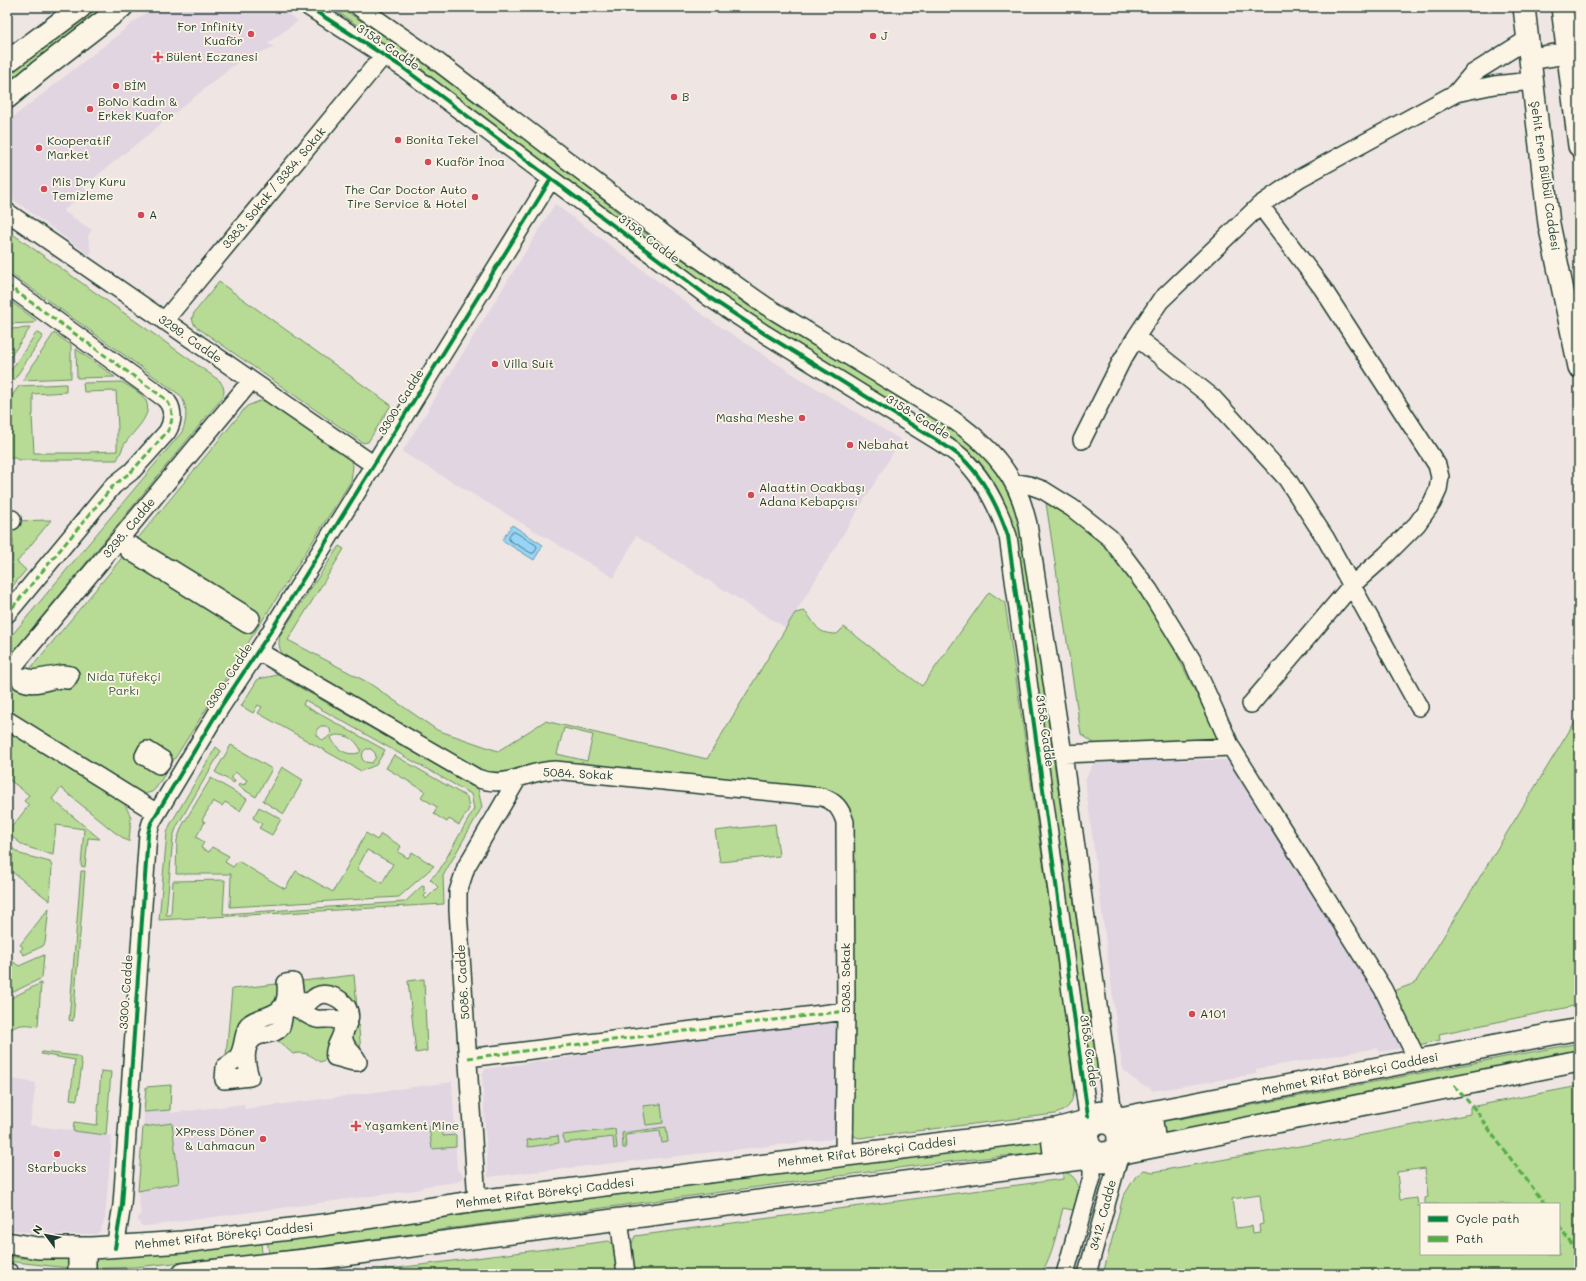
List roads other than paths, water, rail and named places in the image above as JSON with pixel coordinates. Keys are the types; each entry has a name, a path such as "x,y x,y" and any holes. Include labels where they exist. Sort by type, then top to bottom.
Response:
{"main road":[{"path":"7,62 80,7"},
{"path":"7,98 122,7"},
{"name":"Şehit Eren Bülbül Caddesi","path":"1524,7 1549,224 1579,367"},
{"path":"1562,7 1570,37 1579,146"},
{"path":"1529,49 1570,37"},
{"name":"Mehmet Rifat Börekçi Caddesi","path":"1117,1116 1418,1061 1579,1029"},
{"path":"1119,1150 1579,1062"},
{"path":"1100,1112 1117,1116 1125,1124 1128,1139 1127,1146 1119,1150 1104,1162 1097,1162 1089,1158 1079,1146 1077,1138 1078,1130 1088,1114 1100,1112"},
{"name":"Mehmet Rifat Börekçi Caddesi","path":"7,1244 38,1248 115,1248 271,1232 477,1201 1056,1129 1088,1114"},
{"path":"184,1274 284,1268 619,1218 1089,1158"}],"street":[{"name":"3158. Cadde","path":"309,7 384,55 710,298 765,334 938,441 961,457 976,474 989,493 1002,518 1008,536 1088,1114"},
{"name":"3158. Cadde","path":"359,7 430,56 678,245 766,306 952,419 980,440 999,462 1013,482 1021,499 1028,524 1117,1116"},
{"path":"1456,93 1472,74 1529,49"},
{"name":"3383. Sokak / 3384. Sokak","path":"164,322 384,55"},
{"path":"1082,440 1121,362 1160,301 1260,205 1300,178 1456,93 1494,84 1532,81"},
{"name":"3300. Cadde","path":"115,1248 122,1205 148,834 157,813 220,708 258,651 551,179"},
{"path":"1251,704 1351,586 1386,555 1417,524 1432,503 1438,490 1440,477 1437,465 1323,289 1260,205"},
{"name":"3299. Cadde","path":"7,212 251,382 374,465"},
{"path":"7,285 160,394 168,402 172,417 170,427 167,432 132,471 113,486 7,614"},
{"path":"1136,337 1212,397 1287,479 1326,539 1419,707"},
{"name":"3298. Cadde","path":"7,674 251,382"},
{"path":"907,422 921,400"},
{"path":"1013,482 1029,485 1043,490 1072,508 1110,538 1149,590 1192,660 1231,747 1384,989 1418,1061"},
{"name":"5084. Sokak","path":"258,651 477,778 493,783 518,778 537,772 556,770 822,797 829,799 836,804"},
{"path":"7,720 157,813"},
{"path":"1063,754 1231,747"},
{"name":"5086. Cadde","path":"477,1201 458,892 466,867 518,778"},
{"name":"5083. Sokak","path":"836,804 842,812 846,822 844,1155"},
{"path":"293,982 295,997 302,1001 310,1001 317,996 327,994 342,1002 347,1007 350,1019 344,1032 344,1040 346,1047 355,1056 358,1062 352,1063 335,1057 335,1048 342,1030 342,1026 338,1022 332,1019 317,1019 310,1017 296,1008 290,1008 284,1012 282,1023 278,1030 258,1036 250,1043 246,1050 246,1063 250,1077 224,1080 225,1066 233,1062 240,1054 248,1025 255,1020 272,1015 282,1007 287,996 286,983 293,982"},
{"path":"468,1058 846,1011"},
{"name":"3412. Cadde","path":"1087,1274 1119,1150"},
{"name":"3412. Cadde","path":"1065,1274 1092,1177 1092,1167 1089,1158"},
{"path":"619,1218 624,1247 626,1274"}],"water":[{"path":"512,525 543,545 534,560 502,540"}],"place":[{"name":"For Infinity Kuaför","path":"251,34"},
{"name":"J","path":"873,36"},
{"name":"Bülent Eczanesi","path":"158,57"},
{"name":"BİM","path":"116,86"},
{"name":"B","path":"674,97"},
{"name":"BoNo Kadın & Erkek Kuafor","path":"90,109"},
{"name":"Bonita Tekel","path":"398,140"},
{"name":"Kooperatif Market","path":"39,148"},
{"name":"Kuaför İnoa","path":"428,162"},
{"name":"Mis Dry Kuru Temizleme","path":"44,189"},
{"name":"The Car Doctor Auto Tire Service & Hotel","path":"475,197"},
{"name":"A","path":"141,215"},
{"name":"Villa Suit","path":"495,364"},
{"name":"Masha Meshe","path":"802,418"},
{"name":"Nebahat","path":"850,445"},
{"name":"Alaattin Ocakbaşı Adana Kebapçısı","path":"751,495"},
{"name":"A101","path":"1192,1014"},
{"name":"Yaşamkent Mine","path":"356,1126"},
{"name":"XPress Döner & Lahmacun","path":"263,1139"},
{"name":"Starbucks","path":"57,1154"}],"park label":[{"name":"Nida Tüfekçi Parkı","path":"124,684"}]}
